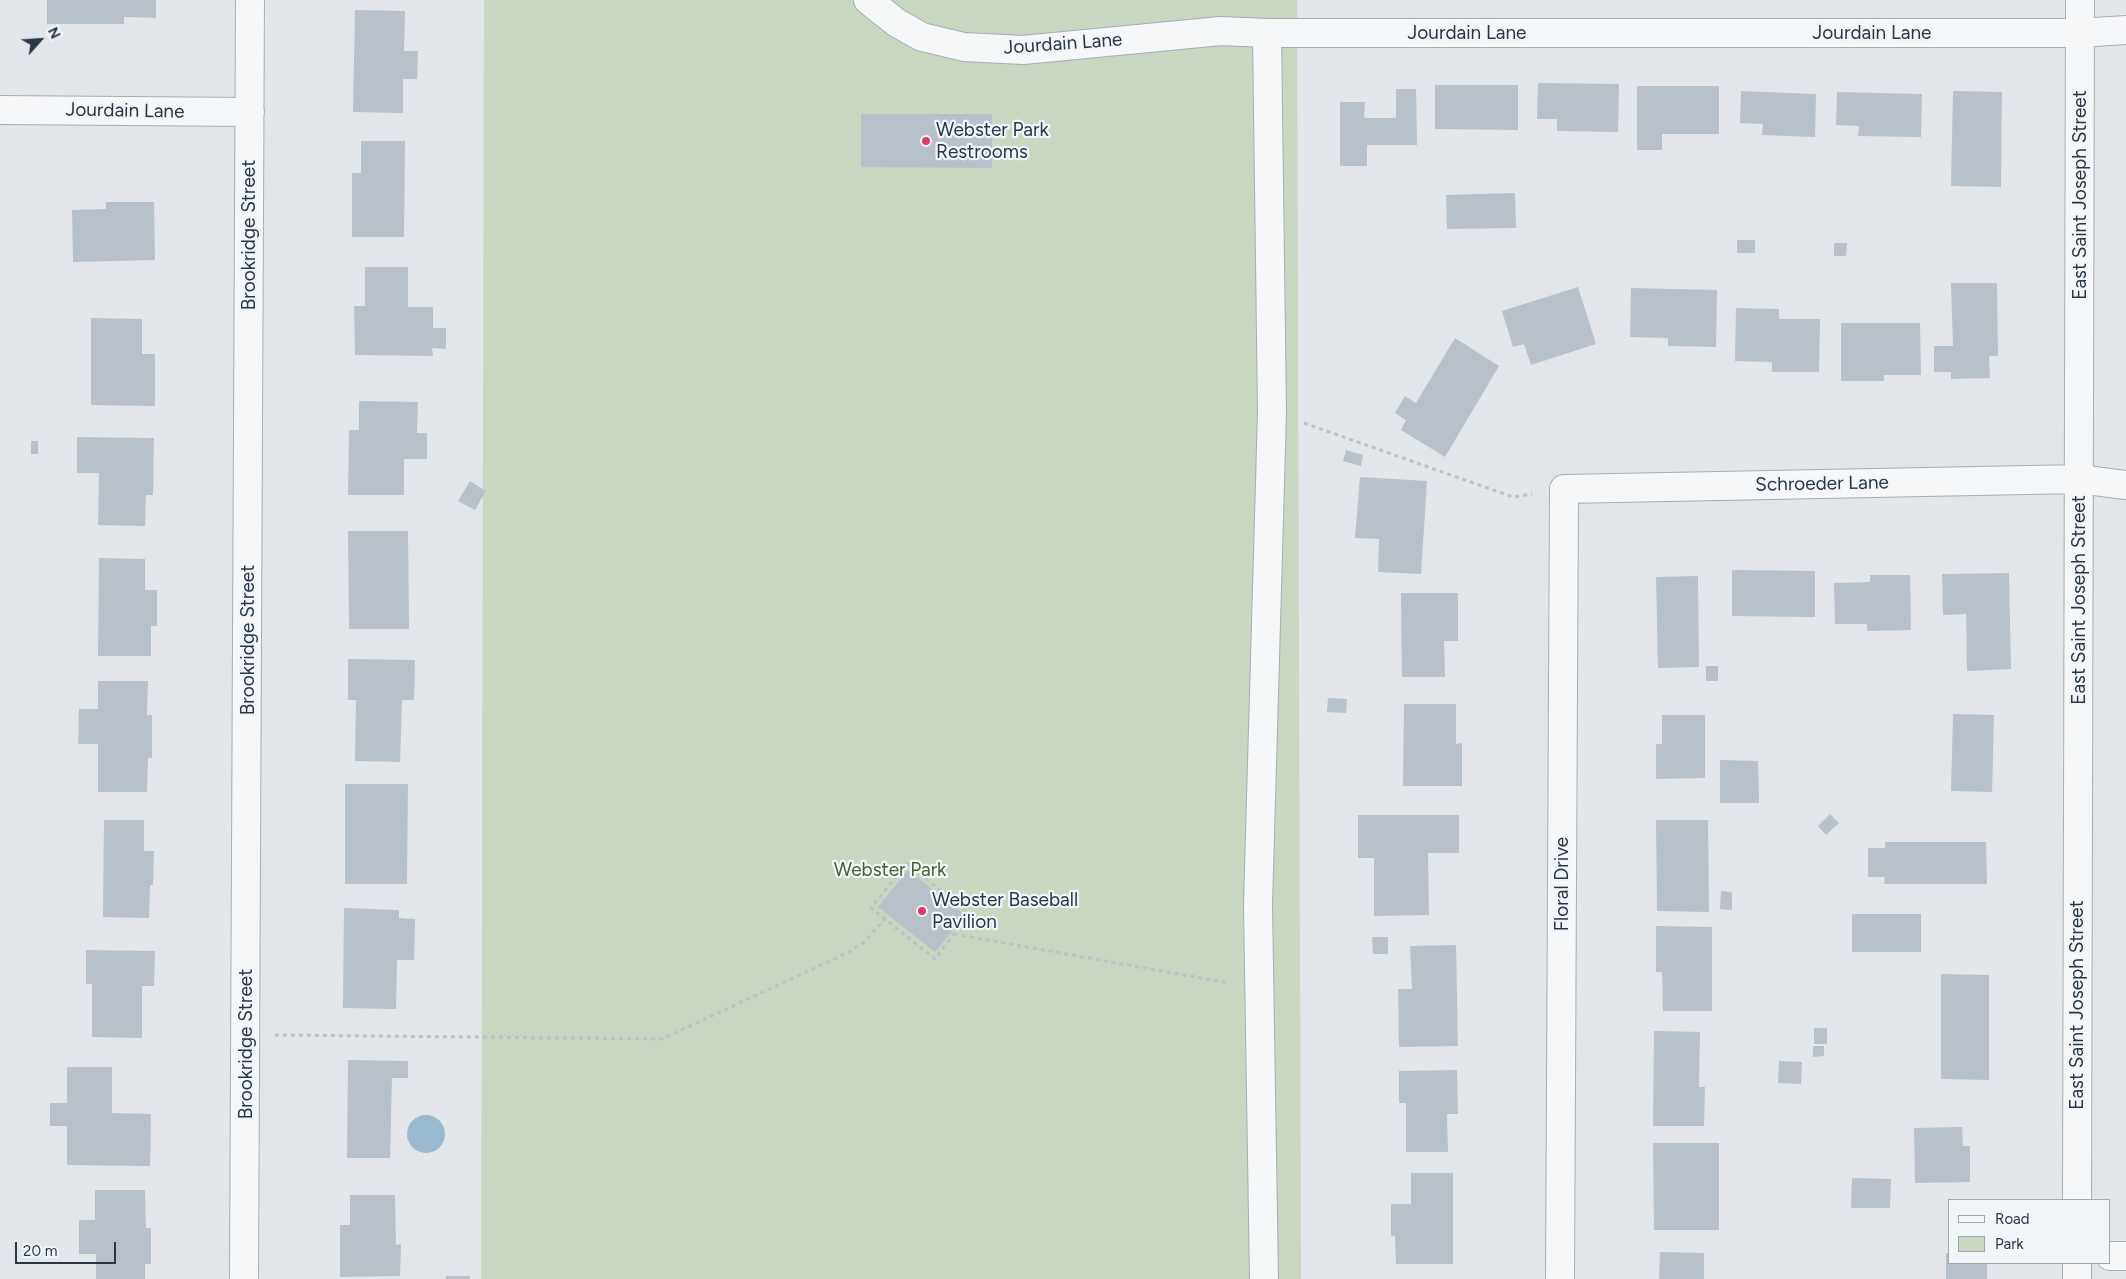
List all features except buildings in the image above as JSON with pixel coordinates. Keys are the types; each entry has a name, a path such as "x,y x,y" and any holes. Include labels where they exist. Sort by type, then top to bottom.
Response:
{"street":[{"name":"Brookridge Street","path":"244,1279 250,0"},
{"name":"Jourdain Lane","path":"868,0 897,23 922,37 964,47 1024,50 1221,31 1267,33 2080,33 2126,30"},
{"name":"East Saint Joseph Street","path":"2077,1199 2080,0"},
{"path":"1264,1279 1258,904 1272,412 1267,33"},
{"name":"Jourdain Lane","path":"0,110 250,112"},
{"name":"Schroeder Lane","path":"1564,489 2079,479 2126,485"},
{"name":"Floral Drive","path":"1560,1279 1564,489"},
{"path":"2111,1256 2126,1256"},
{"path":"2077,1264 2077,1279"}],"path":[{"path":"1272,412 1513,497 1564,489"},
{"path":"907,863 969,914 954,934 936,959 871,908 907,863"},
{"path":"246,1035 662,1038 847,953 863,943 885,919"},
{"path":"954,934 1220,983"}],"green space":[{"name":"Webster Park","path":"484,0 1297,0 1301,1279 481,1279"}],"water":[{"path":"426,1115 440,1120 445,1134 440,1148 426,1153 412,1148 407,1134 412,1120"}],"place":[{"name":"Webster Park Restrooms","path":"926,141"},
{"name":"Webster Baseball Pavilion","path":"922,911"}]}
